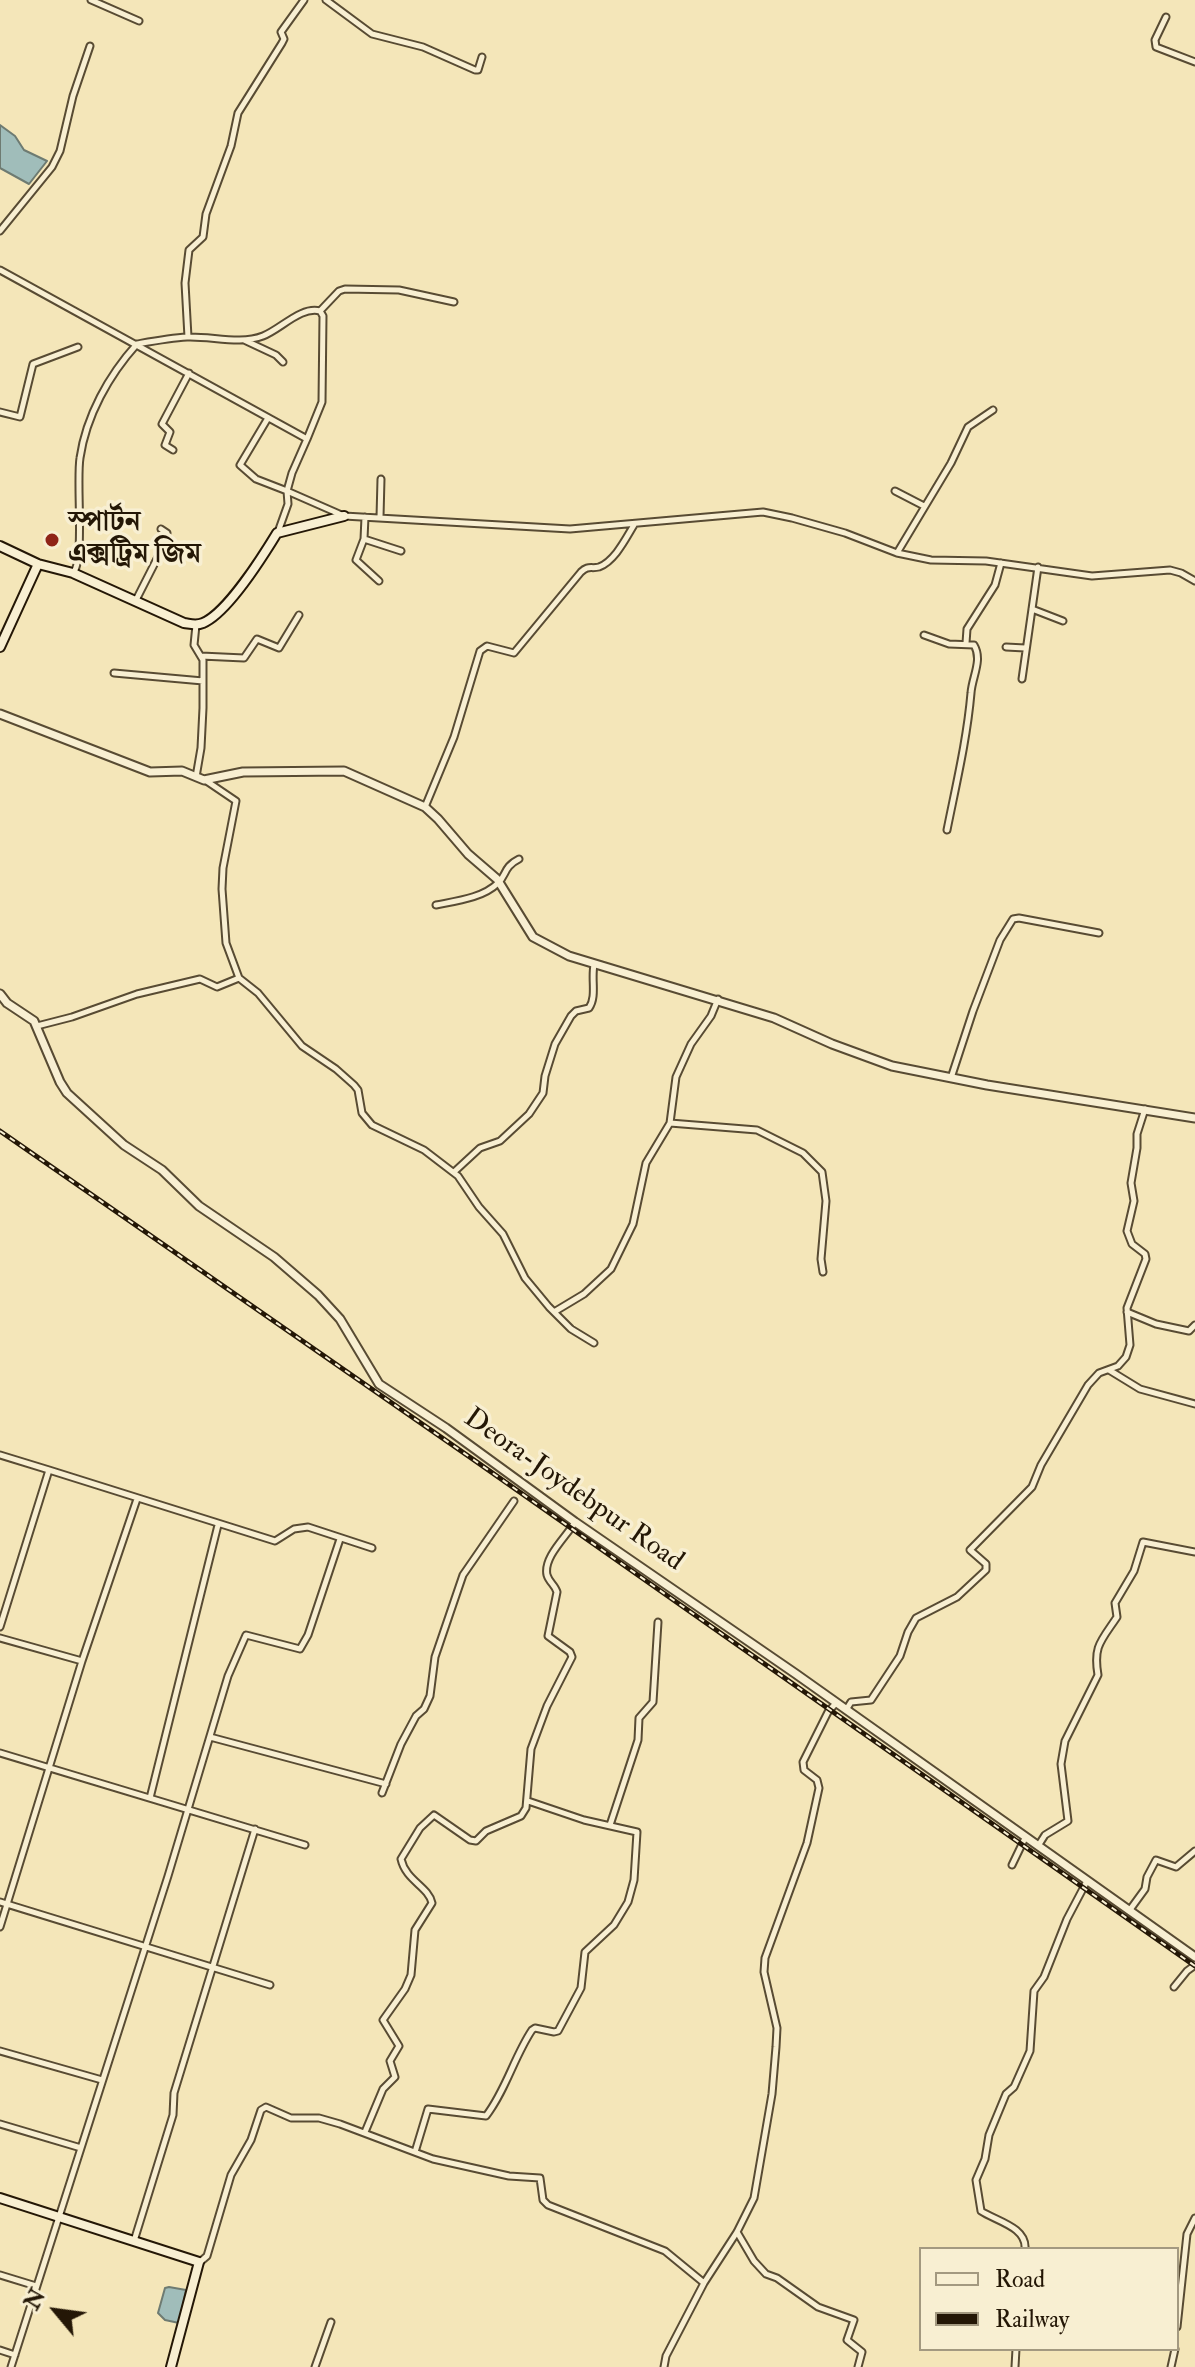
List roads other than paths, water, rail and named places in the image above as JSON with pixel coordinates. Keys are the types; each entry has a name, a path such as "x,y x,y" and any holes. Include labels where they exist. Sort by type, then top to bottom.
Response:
{"main road":[{"path":"0,546 38,564 73,573 184,623 196,625 216,615 258,565 277,533 344,516"},
{"path":"0,647 38,564"},
{"path":"0,2198 199,2262 171,2367"}],"street":[{"path":"91,0 139,21"},
{"path":"188,337 185,283 189,250 202,241 206,214 231,146 238,113 282,43 281,32 304,0"},
{"path":"326,0 372,34 423,47 475,70 478,70 482,57"},
{"path":"1166,17 1155,40 1156,47 1195,62"},
{"path":"0,231 52,167 60,151 75,88 90,46"},
{"path":"0,270 307,439"},
{"path":"320,311 339,291 345,289 399,290 454,302"},
{"path":"73,573 77,570 79,556 78,477 84,435 96,404 137,344 188,337 262,337 314,309 323,316 322,402 292,473 287,491 288,504 277,533"},
{"path":"243,339 276,355 283,362"},
{"path":"0,412 20,417 32,364 78,347"},
{"path":"173,450 165,445 170,432 162,424 189,373"},
{"path":"897,553 951,463 968,427 993,410"},
{"path":"268,418 241,468 256,479 344,516 570,529 763,512 845,533 897,553 931,560 1001,563 1092,576 1170,570 1195,581"},
{"path":"380,517 381,479"},
{"path":"895,491 924,506"},
{"path":"365,517 364,539 356,560 379,581"},
{"path":"425,807 454,737 480,651 487,646 514,653 581,572 603,564 616,552 635,525"},
{"path":"136,600 165,543 167,533 161,529"},
{"path":"364,539 401,551"},
{"path":"966,643 967,629 995,585 1001,563"},
{"path":"1022,679 1038,567"},
{"path":"1032,609 1063,621"},
{"path":"201,656 244,658 257,639 279,648 299,615"},
{"path":"196,625 194,645 201,656 203,681 200,779"},
{"path":"924,635 949,644 974,645 978,655 970,716 947,830"},
{"path":"1006,647 1025,648"},
{"path":"114,673 203,681"},
{"path":"0,714 150,772 182,771 236,801 222,889 226,943 239,978 258,993 302,1046 354,1085 358,1090 362,1113 372,1125 424,1150 454,1172 503,1234 525,1278 571,1329 594,1343"},
{"path":"200,779 243,772 344,771 425,807 499,883 533,937 551,948 594,965 718,999 774,1018 880,1062 951,1079 1195,1118"},
{"path":"436,905 475,896 499,883 505,870 519,859"},
{"path":"951,1079 984,982 1006,928 1013,919 1099,933"},
{"path":"454,1172 480,1148 500,1141 529,1114 543,1093 555,1044 571,1016 576,1011 589,1008 593,1002 594,965"},
{"path":"0,994 37,1026 137,994 200,979 217,987 239,978"},
{"path":"554,1312 584,1294 611,1269 633,1224 646,1163 670,1123 676,1077 691,1044 711,1016 718,999"},
{"name":"Deora-Joydebpur Road","path":"37,1026 43,1046 67,1093 124,1145 162,1170 199,1206 265,1250 318,1295 340,1319 379,1384 446,1428 1195,1957"},
{"path":"845,1711 851,1702 871,1700 900,1656 916,1618 957,1597 986,1570 986,1564 970,1550 1032,1487 1041,1465 1088,1385 1099,1373 1118,1366 1126,1357 1130,1345 1127,1312 1146,1259 1145,1254 1132,1244 1127,1231 1134,1201 1131,1183 1137,1134 1145,1109"},
{"path":"670,1123 757,1130 803,1153 822,1172 826,1201 821,1259 823,1272"},
{"path":"1127,1312 1156,1324 1189,1331 1195,1325"},
{"path":"1109,1370 1140,1389 1195,1404"},
{"path":"0,1455 275,1541 294,1529 308,1527 372,1548"},
{"path":"0,1627 49,1470"},
{"path":"0,1927 82,1661 137,1499"},
{"path":"382,1793 401,1744 430,1696 435,1657 463,1575 514,1501"},
{"path":"365,2132 383,2089 395,2077 390,2061 399,2046 383,2020 411,1975 415,1930 432,1903 431,1896 407,1874 402,1855 431,1817 437,1816 476,1841 486,1831 521,1816 528,1801 531,1749 547,1706 572,1657 570,1652 548,1636 557,1592 547,1576 547,1569 553,1554 575,1522"},
{"path":"150,1798 218,1525"},
{"path":"11,2367 228,1676 246,1635 300,1649 308,1635 340,1539"},
{"path":"1038,1846 1045,1835 1068,1821 1061,1764 1066,1738 1098,1675 1094,1658 1117,1617 1115,1603 1134,1571 1143,1542 1195,1552"},
{"path":"610,1825 638,1740 639,1718 653,1702 658,1622"},
{"path":"0,1638 82,1661"},
{"path":"664,2367 666,2356 704,2283 737,2232 754,2198 772,2094 777,2028 764,1972 765,1958 807,1843 819,1788 817,1780 804,1770 803,1762 828,1712 836,1703"},
{"path":"210,1737 386,1784"},
{"path":"0,1753 305,1845"},
{"path":"415,2152 428,2109 486,2116 519,2049 532,2030 556,2032 567,2018 581,1988 585,1952 620,1917 634,1880 637,1832 584,1820 528,1801"},
{"path":"134,2242 173,2115 174,2093 255,1829"},
{"path":"1012,1865 1025,1838"},
{"path":"1129,1911 1145,1889 1156,1860 1176,1867 1195,1851"},
{"path":"1025,2247 1020,2233 981,2211 976,2180 985,2159 989,2135 1006,2094 1014,2087 1030,2051 1034,1991 1044,1977 1087,1881"},
{"path":"0,1902 270,1985"},
{"path":"1174,1987 1195,1965"},
{"path":"0,2051 102,2080"},
{"path":"199,2262 207,2256 231,2175 251,2140 263,2107 291,2118 319,2118 415,2152 509,2176 540,2178 543,2200 548,2205 665,2251 704,2283"},
{"path":"0,2124 81,2148"},
{"path":"1179,2308 1187,2234 1195,2218"},
{"path":"737,2232 765,2273 818,2307 854,2320 847,2339 862,2352 858,2367"},
{"path":"0,2275 36,2286"},
{"path":"315,2367 331,2322"},
{"path":"0,2350 15,2355"}],"water":[{"path":"0,125 15,136 24,150 47,161 29,184 0,168"},
{"path":"165,2288 186,2290 179,2323 165,2320 158,2313"}],"railway":[{"path":"0,1131 1195,1966"}],"place":[{"name":"স্পার্টন এক্সট্রিম জিম","path":"52,540"}]}
